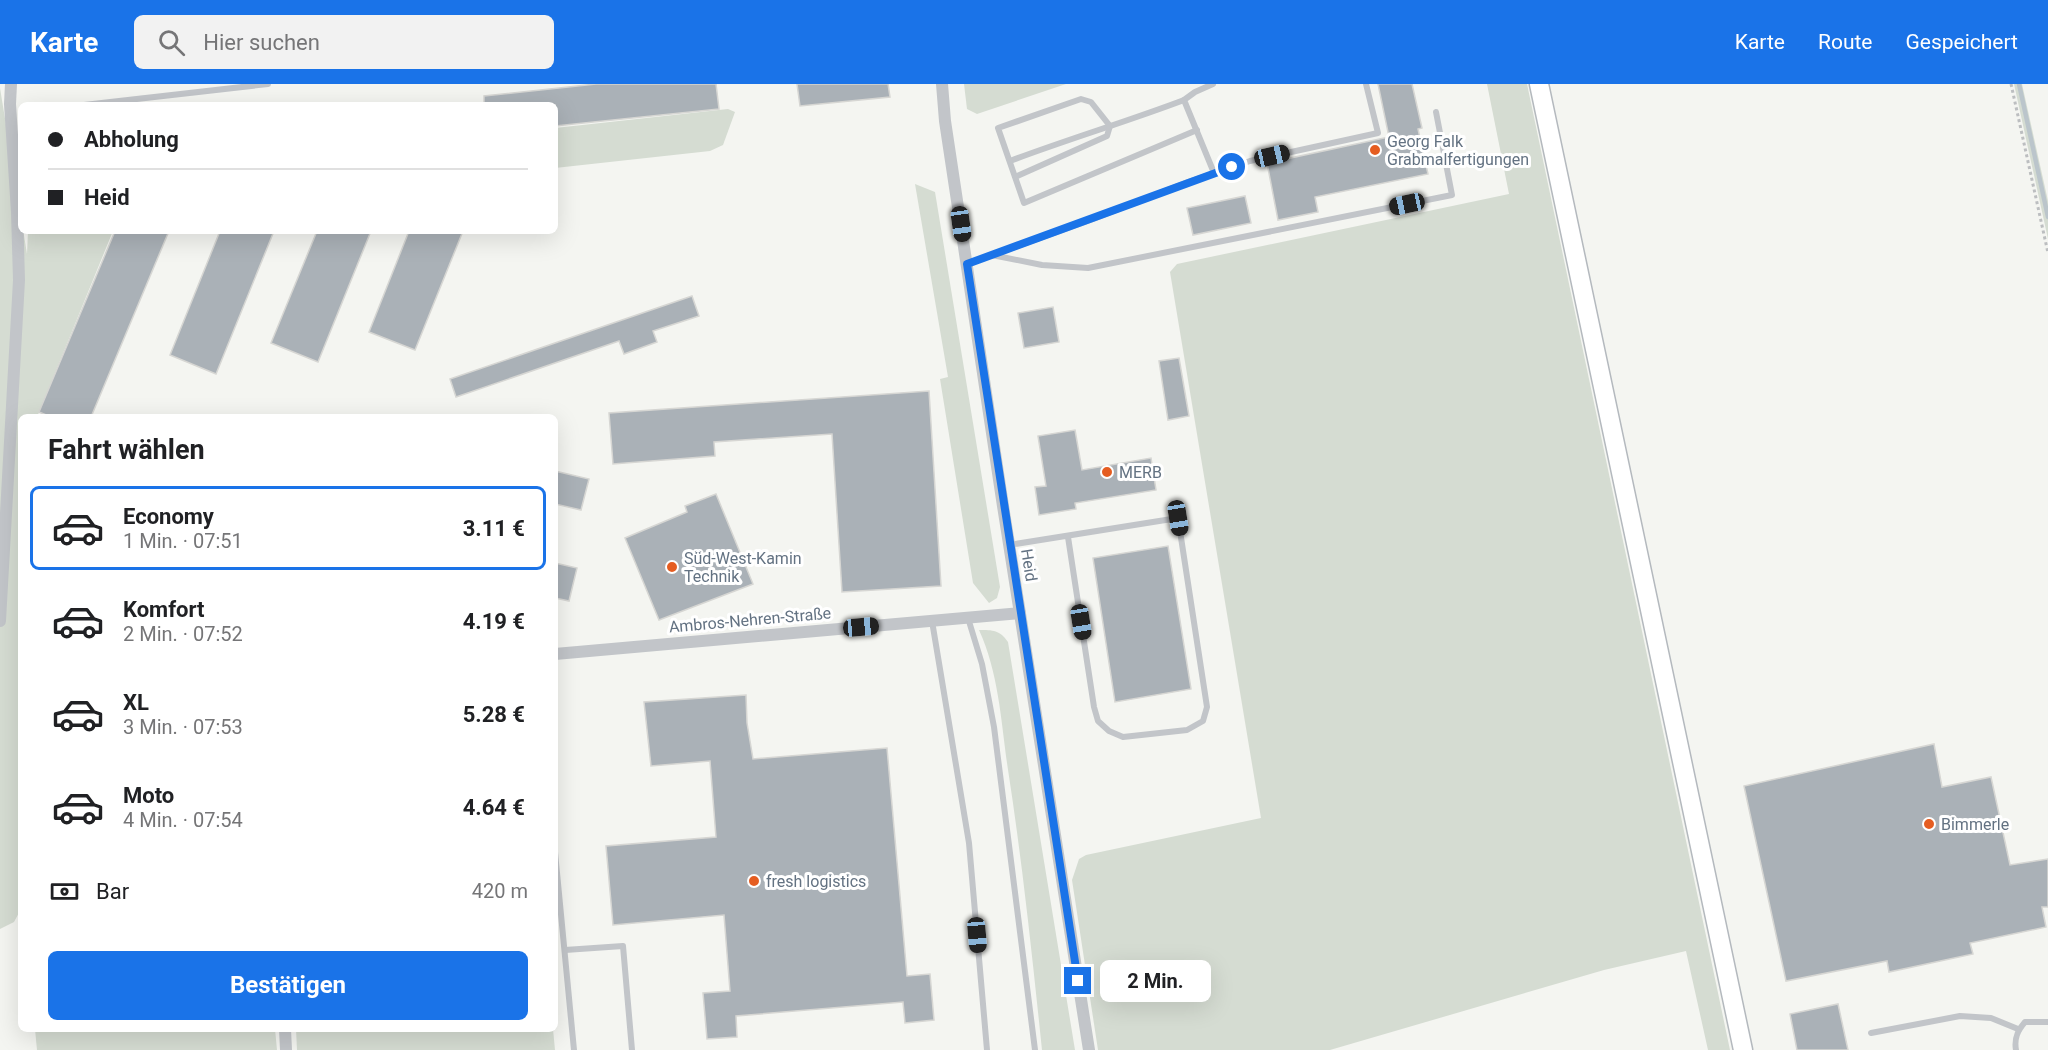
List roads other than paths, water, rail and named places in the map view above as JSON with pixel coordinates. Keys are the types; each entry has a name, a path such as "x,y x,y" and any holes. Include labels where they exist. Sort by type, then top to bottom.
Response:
{"main road":[{"path":"1539,84 1743,1050"}],"street":[{"path":"0,621 19,280 10,104 11,84"},
{"name":"Heid","path":"942,84 945,122 1009,545 1089,1050"},
{"name":"Ambros-Nehren-Straße","path":"558,654 1020,613"},
{"path":"285,1032 286,1050"}],"lane":[{"path":"110,102 268,84"},
{"path":"1010,161 1184,100 1195,92 1214,84"},
{"path":"967,264 1250,161 1378,133 1366,84"},
{"path":"1110,126 1091,102 1081,99 998,128 1024,203 1197,130"},
{"path":"1184,100 1214,173"},
{"path":"992,255 1042,265 1088,268 1452,195 1436,112"},
{"path":"1015,177 1107,136 1110,126"},
{"path":"1009,545 1178,518 1207,707 1203,721 1187,730 1123,737 1109,731 1098,721 1068,537"},
{"path":"969,618 982,664 994,727 1035,1050"},
{"path":"932,621 969,843 987,1050"},
{"path":"558,881 574,1050"},
{"path":"565,950 622,945 632,1050"},
{"path":"1871,1034 1960,1016 1991,1018 2018,1029"},
{"path":"2016,1050 2014,1042 2018,1029 2025,1022 2048,1022"}],"waterway":[{"path":"2019,84 2048,217"}],"place":[{"name":"Georg Falk Grabmalfertigungen","path":"1375,150"},
{"name":"MERB","path":"1107,472"},
{"name":"Süd-West-Kamin Technik","path":"672,567"},
{"name":"Bimmerle","path":"1929,824"},
{"name":"fresh logistics","path":"754,881"}]}
